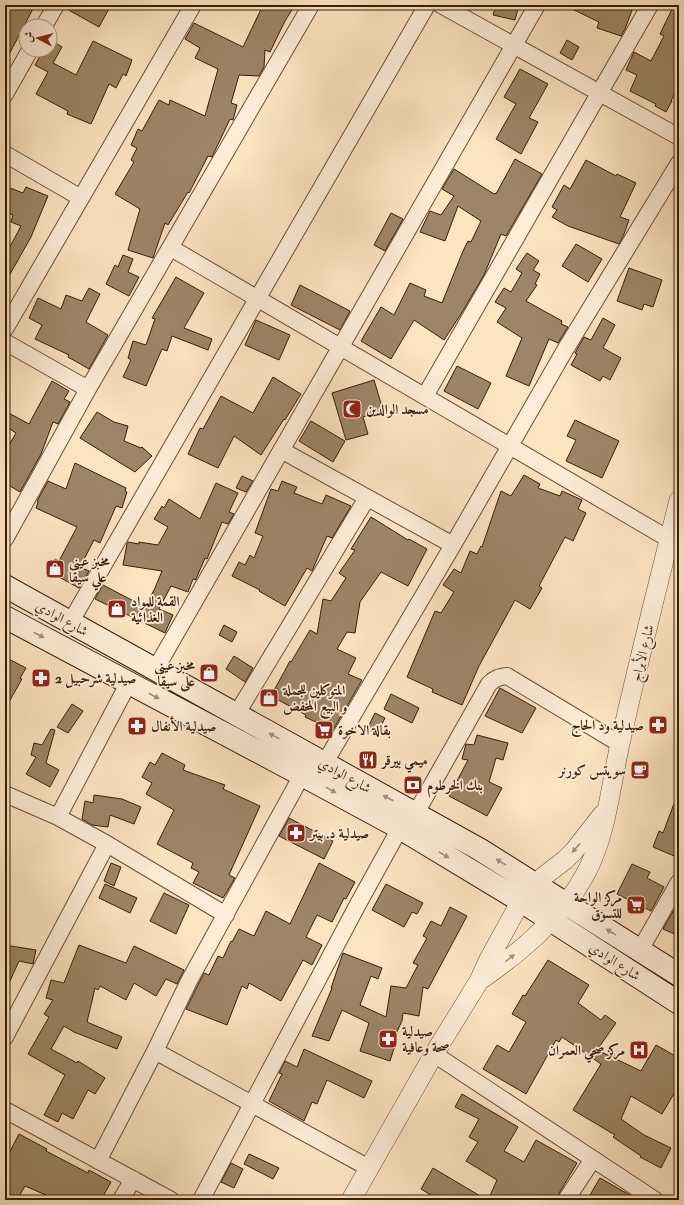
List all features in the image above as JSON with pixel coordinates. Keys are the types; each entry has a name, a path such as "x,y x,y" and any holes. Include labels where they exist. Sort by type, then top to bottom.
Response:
{"main road":[{"name":"شارع الوادي","path":"5,586 479,849 679,975"},
{"name":"شارع الوادي","path":"5,617 400,828 521,901 679,1003"}],"street":[{"path":"49,18 56,5"},
{"path":"5,329 193,5"},
{"path":"5,539 88,389 311,5"},
{"path":"70,623 427,5"},
{"path":"441,5 679,137"},
{"path":"155,670 537,5"},
{"path":"425,396 650,5"},
{"path":"5,94 25,58"},
{"path":"5,154 81,198"},
{"path":"324,764 453,545 565,350 679,163"},
{"path":"171,248 674,542"},
{"path":"5,342 88,389"},
{"path":"281,450 453,545"},
{"path":"236,715 367,498"},
{"name":"شارع الأبراج","path":"479,981 511,957 551,921 585,876 592,861 600,841 620,744 674,542 679,500"},
{"path":"416,813 489,684 494,679 507,676 620,744"},
{"path":"58,818 129,682"},
{"path":"98,1161 189,981 302,775"},
{"path":"5,794 58,818 107,844 226,915"},
{"path":"351,1200 434,1054 479,981 489,959 521,901 535,884 574,851 590,832 608,806"},
{"path":"202,1200 357,906 400,828"},
{"path":"5,1037 107,844"},
{"path":"640,950 679,882"},
{"path":"154,1051 369,1168"},
{"path":"434,1054 655,1200"},
{"path":"5,1110 171,1200"},
{"path":"566,1200 593,1159"},
{"path":"122,1200 133,1179"}],"building":[{"path":"5,5 35,5 28,18 18,18 18,37 5,62"},
{"path":"65,5 111,5 99,27 65,8"},
{"path":"263,5 295,5 285,21 270,52 265,50 264,67 259,76 239,75 231,103 237,105 233,120 230,119 212,157 208,156 189,193 188,192 168,225 165,223 153,258 128,250 140,209 115,194 134,162 131,160 137,148 131,145 138,129 142,131 159,100 169,105 170,100 205,116 218,69 195,58 200,48 185,39 194,23 243,47"},
{"path":"496,5 519,5 515,20 493,15"},
{"path":"564,5 634,5 621,36 597,28 599,22"},
{"path":"674,5 679,5 679,63 674,72 679,74 679,84 666,112 655,106 656,104 630,91 637,75 626,70 634,52 651,61 664,36 660,34"},
{"path":"567,40 579,47 572,60 560,53"},
{"path":"93,41 132,60 126,76 123,74 116,88 109,84 91,124 67,114 68,111 36,94 48,72 35,65 39,58 56,58 53,63 76,75"},
{"path":"58,45 62,47 58,54"},
{"path":"520,69 548,84 529,118 538,122 521,154 496,139 516,104 504,97"},
{"path":"515,159 542,174 506,236 501,234 484,275 444,340 414,320 391,359 361,341 381,307 394,315 410,283 426,290 424,296 442,303 463,251 468,241 471,242 481,221 458,206 445,241 420,232 430,211 441,215 454,196 442,189 454,169 496,194"},
{"path":"586,160 616,176 617,174 636,183 620,217 629,220 619,244 568,226 552,217 557,210 552,207 564,185 570,189"},
{"path":"5,186 23,193 26,187 48,196 31,237 5,283 5,256 21,226 11,222 13,215 5,212"},
{"path":"391,213 403,219 385,251 374,245"},
{"path":"576,244 602,259 588,282 562,266"},
{"path":"527,253 539,261 533,270 540,274 535,284 537,285 526,301 562,321 561,324 568,327 558,343 549,339 529,386 506,376 522,338 497,322 506,308 495,302 504,288 511,292 522,273 516,269"},
{"path":"123,255 133,259 128,272 139,277 129,296 106,284 115,265 118,267"},
{"path":"629,268 662,280 653,307 644,304 642,310 617,301"},
{"path":"176,277 204,293 184,328 212,339 208,350 172,336 167,351 162,349 146,386 123,377 131,360 128,358 133,341 146,345 155,319 152,318"},
{"path":"300,285 350,311 340,330 291,305"},
{"path":"89,288 100,294 86,322 108,335 89,369 68,357 69,355 35,339 42,325 29,318 38,298 61,309 66,295 82,301"},
{"path":"603,318 615,325 603,348 621,358 610,380 603,376 600,381 571,365 577,354 575,353 584,337 591,340"},
{"path":"256,320 290,335 279,360 245,345"},
{"path":"457,366 491,383 478,409 444,391"},
{"path":"273,377 301,394 261,455 234,436 218,468 188,454 200,428 203,429 221,396 253,413"},
{"path":"374,380 383,410 363,417 368,434 346,440 332,393"},
{"path":"52,381 69,391 64,399 70,402 58,424 53,422 41,454 20,492 5,483 5,452 16,433 5,426 5,411 29,424"},
{"path":"97,412 114,422 128,426 124,441 141,448 142,447 152,456 135,472 80,438"},
{"path":"575,420 619,441 602,478 566,461 576,440 567,436"},
{"path":"311,421 345,441 333,462 299,441"},
{"path":"75,463 126,488 125,491 127,492 122,508 116,506 100,543 94,540 80,567 89,571 79,588 48,571 55,559 59,561 77,527 36,508 37,501 48,481 66,489"},
{"path":"524,475 540,484 538,488 560,496 562,491 582,500 578,509 586,513 573,541 565,537 539,586 542,588 530,609 515,600 479,666 462,705 432,692 433,689 407,677 435,611 441,613 454,592 443,585 454,569 461,573 470,551 477,554 481,546 482,547 501,491 511,496"},
{"path":"242,476 253,481 246,492 236,488"},
{"path":"282,481 297,487 294,493 322,504 326,495 351,506 332,538 327,536 312,571 307,568 285,606 259,591 260,590 232,576 239,562 245,565 250,555 254,558 263,536 255,533 271,489 278,491"},
{"path":"216,483 238,493 229,512 234,514 228,524 222,522 207,559 205,558 196,580 193,579 188,592 171,586 159,609 173,615 165,633 95,599 103,585 145,607 162,571 123,565 128,542 158,545 168,527 154,519 162,506 164,508 169,499 200,519"},
{"path":"371,517 408,540 409,539 427,549 408,586 381,572 360,602 355,633 347,632 337,649 356,658 348,674 362,680 333,730 305,717 306,715 271,696 290,661 291,662 310,630 317,634 323,599 331,601 346,578 339,573 355,550 351,549"},
{"path":"224,625 237,632 232,642 219,635"},
{"path":"234,656 253,668 245,682 226,669"},
{"path":"5,657 26,668 20,678 22,679 5,709"},
{"path":"500,688 536,708 522,733 485,716"},
{"path":"391,694 419,708 412,723 384,709"},
{"path":"72,704 83,711 68,733 57,727"},
{"path":"375,713 385,718 377,734 367,729"},
{"path":"51,729 55,730 46,763 59,770 50,787 26,774 36,757 31,755 34,743 42,745"},
{"path":"477,735 508,743 503,760 496,758 489,782 502,788 487,816 449,796 468,760 462,759 466,744 474,745"},
{"path":"162,753 185,765 183,770 225,785 223,789 260,806 229,875 235,878 223,898 193,883 199,872 191,868 193,863 157,844 174,810 146,794 152,783 142,777 150,762 155,765"},
{"path":"678,793 679,845 674,856 653,847 659,831 663,833"},
{"path":"94,795 122,799 141,807 134,824 110,815 108,827 92,825 82,819 85,801 93,803"},
{"path":"289,818 333,841 324,859 279,836"},
{"path":"111,863 121,867 114,886 104,881"},
{"path":"319,863 355,882 346,899 344,898 332,922 317,915 306,937 322,945 312,965 303,960 281,1001 249,983 247,989 242,986 227,1025 186,1009 204,973 209,975 218,956 223,958 231,941 232,942 239,929 254,936 266,911 290,924"},
{"path":"632,864 650,872 647,878 664,887 651,911 617,894"},
{"path":"105,884 137,898 130,913 99,898"},
{"path":"386,884 423,903 417,914 412,912 404,927 372,910"},
{"path":"164,893 189,905 176,934 150,921"},
{"path":"679,901 679,936 663,929"},
{"path":"450,907 467,916 428,989 423,987 419,1016 403,1013 402,1021 394,1038 397,1039 390,1061 360,1051 369,1023 342,1010 329,1041 312,1036 332,988 343,953 382,968 378,979 371,976 360,1005 386,1017 391,986 406,988 418,965 413,963 427,938 423,936 431,921 441,926"},
{"path":"5,945 36,950 33,964 19,961 5,992"},
{"path":"79,945 126,963 134,946 184,970 177,984 166,979 156,996 134,983 126,1000 100,986 98,990 95,988 87,1022 122,1037 117,1049 74,1032 64,1026 51,1049 77,1063 78,1061 105,1078 95,1094 88,1090 73,1119 62,1113 58,1122 44,1115 65,1075 28,1054 49,1017 44,1014 53,1000 46,998 51,980 64,983"},
{"path":"548,960 589,985 578,1003 601,1020 605,1015 616,1023 597,1050 641,1071 656,1045 679,1058 679,1085 662,1114 631,1096 621,1119 644,1135 671,1148 661,1168 640,1157 641,1156 613,1137 615,1135 573,1110 601,1064 562,1037 559,1042 556,1040 526,1094 483,1069 497,1045 509,1052 526,1022 512,1014 523,995 525,996"},
{"path":"304,1049 372,1081 364,1098 327,1080 317,1104 312,1102 304,1121 269,1101 282,1074 279,1073 285,1061 297,1067"},
{"path":"462,1094 518,1127 504,1151 524,1162 536,1140 577,1163 558,1195 557,1200 488,1200 497,1180 466,1161 478,1142 469,1137 479,1119 455,1107"},
{"path":"19,1134 47,1149 46,1151 88,1173 89,1170 111,1182 101,1200 44,1200 46,1195 25,1186 17,1200 5,1200 5,1161"},
{"path":"249,1154 279,1168 273,1179 244,1164"},
{"path":"231,1163 243,1169 234,1188 221,1182"},
{"path":"433,1168 487,1200 439,1200 421,1189"},
{"path":"600,1178 628,1194 638,1200 587,1200"}],"place":[{"name":"مسجد الوالدين","path":"352,409"},
{"name":"مخبز عيني علي سيقا","path":"55,569"},
{"name":"القمة للمواد الغذائية","path":"117,609"},
{"name":"مخبز عيني على سيقا","path":"209,673"},
{"name":"صيدلية شرحبيل 2","path":"41,678"},
{"name":"المتوكلين للجملة و البيع المخفض","path":"269,698"},
{"name":"صيدلية ود الحاج","path":"658,725"},
{"name":"صيدلية الأنفال","path":"137,726"},
{"name":"بقالة الاخوة","path":"324,730"},
{"name":"ميمي بيرقر","path":"368,760"},
{"name":"سويتس كورنر","path":"640,770"},
{"name":"بنك الخرطوم","path":"413,785"},
{"name":"صيدلية د. بيتر","path":"296,833"},
{"name":"مركز الواحة للتسوق","path":"636,905"},
{"name":"صيدلية صحة وعافية","path":"388,1039"},
{"name":"مركز صحي العمران","path":"639,1050"}]}
